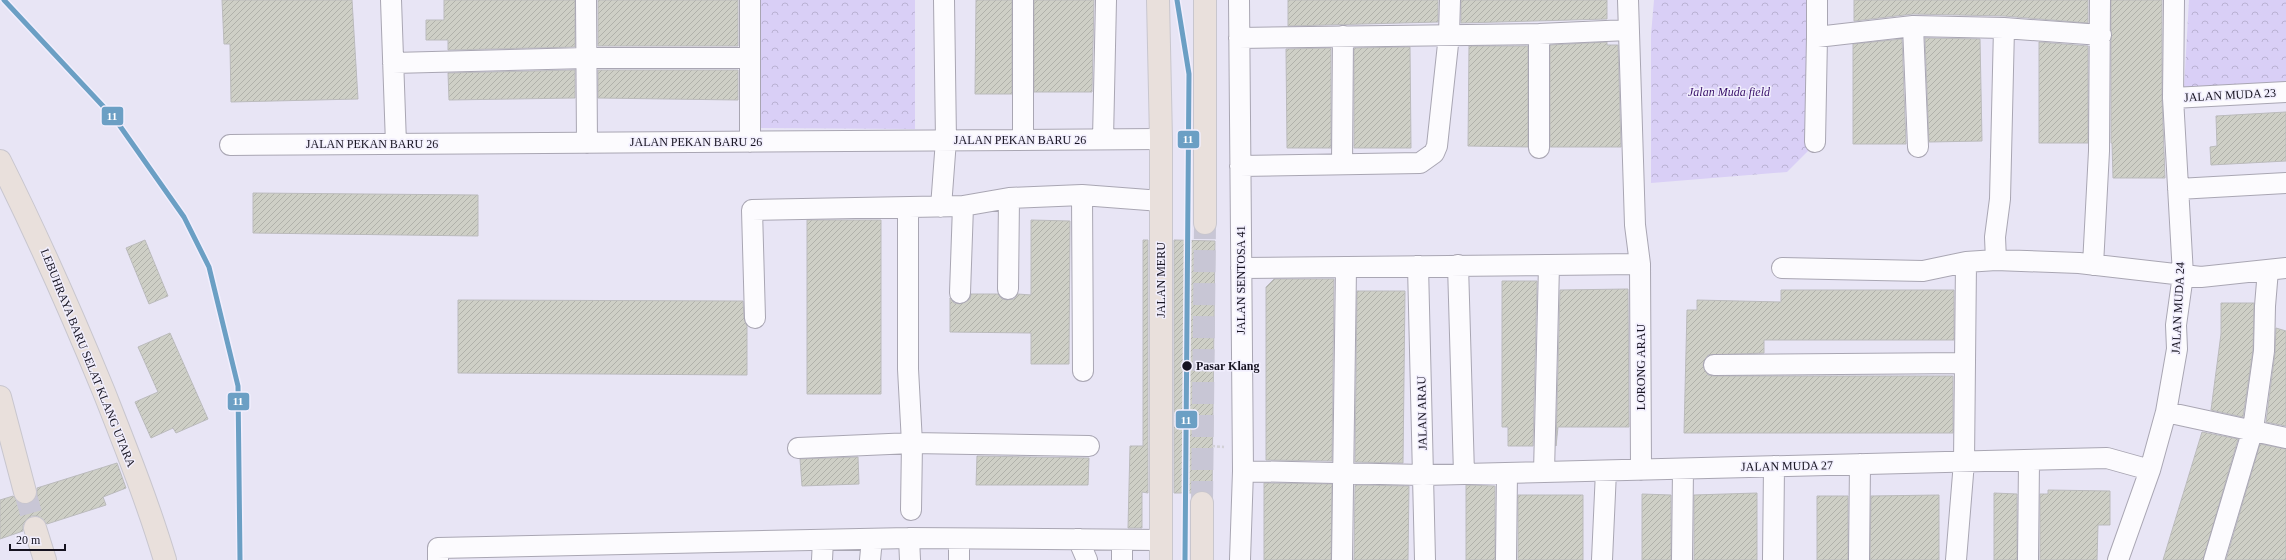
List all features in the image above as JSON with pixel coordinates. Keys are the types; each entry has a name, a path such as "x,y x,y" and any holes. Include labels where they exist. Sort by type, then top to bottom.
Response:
{"highway":[{"name":"JALAN MERU","path":"1158,0 1162,201 1161,550"},
{"path":"1205,0 1205,223"},
{"name":"LEBUHRAYA BARU SELAT KLANG UTARA","path":"0,161 43,248 78,329 123,440 154,524 165,560"},
{"path":"0,397 25,492"},
{"path":"1202,503 1202,560"},
{"path":"35,528 45,560"}],"street":[{"path":"391,0 396,144"},
{"path":"586,0 587,143"},
{"path":"750,0 750,142"},
{"path":"941,207 946,140 944,0"},
{"path":"1023,0 1023,140"},
{"path":"1103,139 1106,0"},
{"name":"JALAN SENTOSA 41","path":"1239,0 1243,471 1240,560"},
{"path":"1240,166 1420,163 1434,153 1437,146 1449,35 1450,0"},
{"name":"LORONG ARAU","path":"1628,0 1635,225 1640,264 1641,470"},
{"path":"1815,142 1817,0"},
{"path":"2093,265 2099,151 2101,35 2100,0"},
{"name":"JALAN MUDA 24","path":"2118,560 2150,470 2166,412 2177,349 2176,325 2183,275 2173,98 2174,0"},
{"path":"1817,37 1913,26 2004,28 2101,35"},
{"path":"1913,26 1918,147"},
{"path":"1996,260 1995,236 2000,199 2004,28"},
{"path":"1239,38 1539,34 1628,30"},
{"path":"1539,34 1539,148"},
{"path":"1342,164 1343,36"},
{"path":"393,63 586,58 749,58"},
{"name":"JALAN MUDA 23","path":"2173,98 2286,92"},
{"name":"JALAN PEKAN BARU 26","path":"230,145 1161,139"},
{"path":"2178,189 2286,183"},
{"path":"755,318 752,210 941,207 963,206 1009,198 1082,196 1162,201"},
{"path":"1082,196 1083,371"},
{"path":"1008,289 1009,198"},
{"path":"960,293 963,206"},
{"path":"908,208 908,369 912,443 911,510"},
{"path":"1782,268 1923,271 1966,262 1996,260 2093,265 2201,277 2277,269 2265,306 2264,351 2253,429 2214,560"},
{"path":"1956,560 1964,462 1966,262"},
{"path":"1241,268 1640,264"},
{"path":"1458,265 1464,474"},
{"path":"1544,472 1549,265"},
{"name":"JALAN ARAU","path":"1418,266 1425,560"},
{"path":"1342,560 1346,268"},
{"path":"1714,366 1965,363"},
{"path":"2166,412 2253,429 2286,438"},
{"path":"798,448 912,443 1089,446"},
{"name":"JALAN MUDA 27","path":"1243,471 1423,475 2107,458 2150,470"},
{"path":"2028,560 2029,460"},
{"path":"1859,560 1860,464"},
{"path":"1773,560 1774,466"},
{"path":"1682,560 1683,469"},
{"path":"1602,560 1606,471"},
{"path":"1506,560 1507,473"},
{"path":"438,560 438,548 714,551 823,540 909,538 1122,540 1161,550"},
{"path":"909,538 910,560"},
{"path":"870,560 872,539"},
{"path":"959,539 959,560"},
{"path":"1078,539 1086,560"},
{"path":"822,560 823,540"},
{"path":"1122,540 1122,560"}],"green space":[{"path":"761,0 915,0 915,129 761,128"},
{"name":"Jalan Muda field","path":"1654,0 1807,0 1808,151 1787,172 1651,183 1651,35"},
{"path":"2189,0 2286,0 2286,83 2184,88"}],"building":[{"path":"222,0 352,0 358,99 231,102 230,44 224,44"},
{"path":"444,0 575,0 575,47 448,50 448,40 426,40 426,20 444,20"},
{"path":"598,0 738,0 738,46 598,46"},
{"path":"976,0 1012,0 1012,94 975,94"},
{"path":"1034,0 1094,0 1092,92 1034,92"},
{"path":"1288,0 1438,0 1438,22 1288,26"},
{"path":"1461,0 1607,0 1607,19 1461,23"},
{"path":"1854,0 2088,0 2088,23 2004,16 1913,14 1854,21"},
{"path":"2111,0 2162,0 2162,98 2165,178 2113,178 2111,143"},
{"path":"1925,38 1980,39 1982,141 1929,142"},
{"path":"1902,39 1906,144 1853,144 1853,44"},
{"path":"1607,42 1607,45 1618,45 1621,147 1550,147 1550,45"},
{"path":"2039,42 2088,46 2088,143 2039,143"},
{"path":"1469,46 1528,46 1528,147 1468,146"},
{"path":"1410,47 1411,148 1354,148 1354,48"},
{"path":"1331,48 1331,148 1287,148 1286,49"},
{"path":"575,70 575,98 449,100 448,73"},
{"path":"598,70 738,70 738,100 598,98"},
{"path":"2286,112 2286,161 2211,165 2210,147 2217,146 2216,116"},
{"path":"253,193 478,195 478,236 253,233"},
{"path":"807,220 881,220 881,394 807,394"},
{"path":"1031,220 1070,221 1069,364 1031,364 1031,333 950,332 950,298 954,303 960,304 970,299 971,294 998,294 1002,299 1007,300 1014,299 1018,294 1031,295"},
{"path":"145,240 168,296 149,304 126,248"},
{"path":"1143,240 1148,240 1148,493 1142,492 1142,528 1128,528 1130,446 1143,446"},
{"path":"1174,240 1215,241 1212,494 1202,491 1195,493 1174,493"},
{"path":"1274,279 1334,279 1332,461 1266,460 1266,287"},
{"path":"1502,281 1537,281 1533,446 1508,446 1508,427 1502,427"},
{"path":"1628,289 1629,427 1558,427 1556,446 1560,290"},
{"path":"1781,290 1954,290 1954,340 1764,340 1764,353 1708,355 1703,365 1708,375 1953,376 1953,433 1684,433 1687,310 1697,310 1697,300 1781,302"},
{"path":"1357,291 1405,291 1403,463 1355,462"},
{"path":"458,300 743,301 744,318 747,326 747,375 458,373"},
{"path":"2221,303 2254,303 2253,350 2243,417 2211,410 2221,334"},
{"path":"2276,328 2286,331 2286,426 2266,422 2275,353"},
{"path":"170,333 208,419 176,433 173,428 151,438 135,402 158,392 138,347"},
{"path":"2202,432 2238,439 2203,560 2163,560"},
{"path":"2260,444 2286,449 2286,560 2226,560"},
{"path":"977,456 1089,458 1088,485 976,485"},
{"path":"858,457 859,484 802,486 800,459"},
{"path":"117,463 126,488 103,497 106,505 47,524 38,516 31,516 23,525 23,531 0,539 0,500 13,496 21,504 29,504 37,496 37,488"},
{"path":"1264,483 1332,484 1331,560 1264,560"},
{"path":"1355,485 1409,486 1408,560 1354,560"},
{"path":"1466,485 1495,486 1495,560 1466,560"},
{"path":"2048,490 2110,491 2110,525 2098,525 2097,560 2040,560 2040,494 2048,494"},
{"path":"1757,493 1757,560 1694,560 1694,495"},
{"path":"1994,493 2017,494 2017,560 1994,560"},
{"path":"1642,494 1671,495 1671,560 1642,560"},
{"path":"1518,495 1583,495 1583,560 1518,560"},
{"path":"1939,495 1939,560 1870,560 1871,496"},
{"path":"1817,496 1848,496 1848,560 1817,560"}],"tunnel":[{"path":"1202,503 1205,223"},
{"path":"25,492 35,528"}],"transit line":[{"name":"11","path":"4,0 115,119 184,217 209,267 238,386 240,560"},
{"name":"11","path":"1177,0 1189,74 1185,560"}],"place":[{"name":"Pasar Klang","path":"1187,366"}]}
